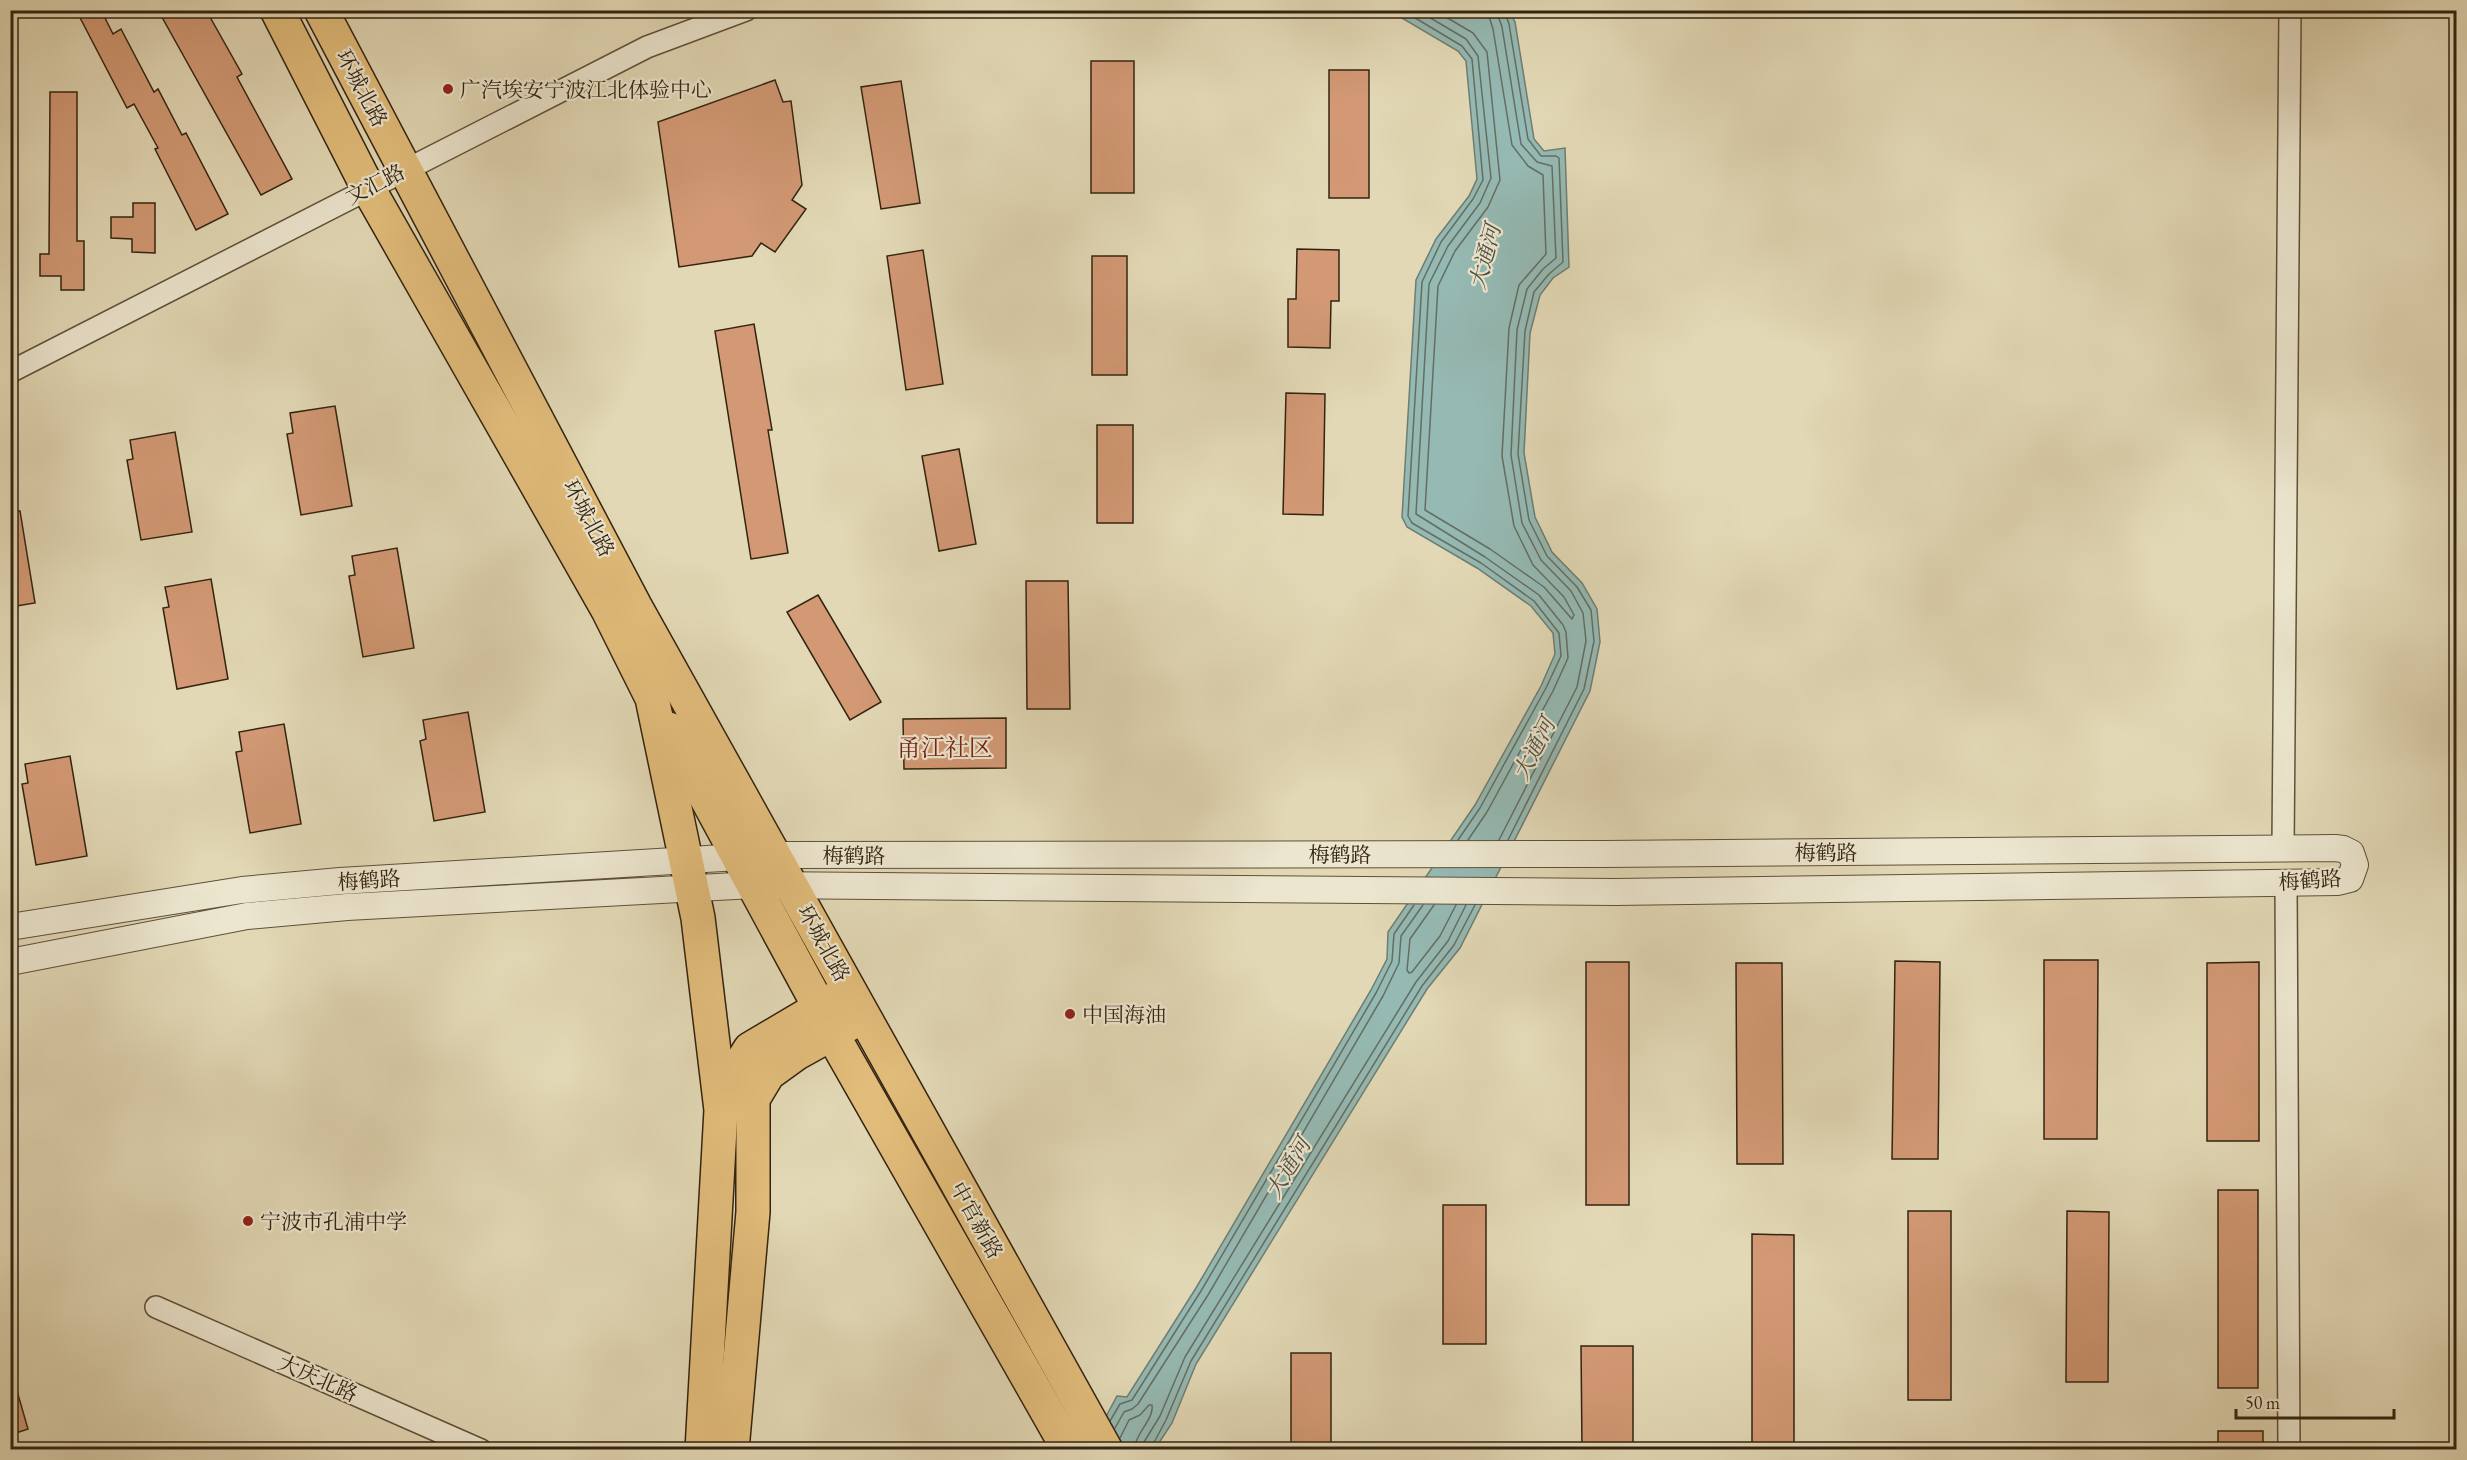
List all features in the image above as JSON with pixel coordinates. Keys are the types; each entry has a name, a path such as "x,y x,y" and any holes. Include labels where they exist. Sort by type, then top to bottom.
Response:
{"main road":[{"name":"环城北路","path":"276,10 368,188 608,610 652,698 826,1021"},
{"name":"环城北路","path":"321,10 636,606 856,1003 826,1021 750,1049 736,1071 721,1110"},
{"name":"环城北路","path":"652,698 698,918 721,1110 702,1449"},
{"name":"中官新路","path":"856,1003 1106,1449"},
{"name":"环城北路","path":"732,1449 753,1212 753,1099 768,1074 797,1053 826,1021"},
{"name":"中官新路","path":"826,1021 1069,1449"}],"street":[{"name":"文汇路","path":"10,372 647,47 746,10"},
{"path":"2283,848 2290,10"},
{"name":"梅鹤路","path":"10,962 247,916 746,871 790,884 1615,892 2338,882 2350,879 2355,865 2351,853 2343,849 2283,848 1531,854 774,855 746,871"},
{"name":"梅鹤路","path":"10,927 242,890 340,881 689,875"},
{"path":"2286,883 2289,1449"},
{"name":"大庆北路","path":"156,1307 481,1449"}],"water":[{"name":"大通河","path":"1390,11 1509,11 1515,22 1534,139 1544,151 1565,148 1569,267 1553,278 1540,295 1530,333 1524,453 1535,517 1552,552 1582,583 1597,609 1600,642 1590,691 1460,948 1427,989 1196,1364 1172,1423 1155,1449 1088,1450 1117,1396 1127,1397 1196,1288 1371,990 1387,959 1388,932 1475,805 1541,686 1555,654 1553,633 1531,606 1477,568 1407,527 1402,517 1416,280 1436,239 1469,196 1477,179 1466,61 1458,51"}],"building":[{"path":"76,10 101,10 113,34 121,29 154,92 158,89 182,135 186,133 228,214 196,230 155,149 158,148 134,104 127,108"},
{"path":"158,10 206,10 242,74 237,77 292,179 261,195"},
{"path":"1091,61 1134,61 1134,193 1091,193"},
{"path":"1329,70 1369,70 1369,198 1329,198"},
{"path":"775,80 783,102 791,101 802,185 792,200 806,209 775,252 761,243 752,256 679,267 658,122"},
{"path":"901,81 920,203 881,209 861,87"},
{"path":"50,92 77,92 77,241 84,241 84,290 61,290 61,276 40,276 40,254 49,254"},
{"path":"133,203 155,203 155,253 132,252 132,239 111,238 111,217 133,217"},
{"path":"1297,249 1339,250 1339,301 1331,301 1330,348 1288,347 1288,299 1296,299"},
{"path":"923,250 943,384 906,390 887,256"},
{"path":"1092,256 1127,256 1127,375 1092,375"},
{"path":"754,324 772,430 768,430 788,553 751,559 715,331"},
{"path":"1286,393 1325,394 1323,515 1283,514"},
{"path":"335,406 352,506 301,515 287,434 293,433 290,413"},
{"path":"1097,425 1133,425 1133,523 1097,523"},
{"path":"175,432 192,532 141,540 127,460 133,459 130,440"},
{"path":"959,449 976,544 939,551 922,456"},
{"path":"10,511 20,511 35,603 10,607"},
{"path":"397,548 414,648 363,657 349,576 355,575 352,556"},
{"path":"211,579 228,679 177,689 163,608 169,607 165,587"},
{"path":"1026,581 1068,581 1070,709 1027,709"},
{"path":"818,595 881,702 850,720 787,612"},
{"path":"468,712 485,812 434,821 420,741 426,739 423,720"},
{"path":"1006,718 1006,768 904,769 903,719"},
{"path":"284,724 301,824 250,833 236,752 242,751 239,732"},
{"path":"70,756 87,856 36,865 22,784 28,783 25,764"},
{"path":"2044,960 2098,960 2097,1139 2044,1139"},
{"path":"1895,961 1940,962 1938,1159 1892,1159"},
{"path":"1586,962 1629,962 1629,1205 1586,1205"},
{"path":"2259,962 2259,1141 2207,1141 2207,963"},
{"path":"1736,963 1782,963 1783,1164 1737,1164"},
{"path":"2218,1190 2258,1190 2258,1388 2218,1388"},
{"path":"1443,1205 1486,1205 1486,1344 1443,1344"},
{"path":"1908,1211 1951,1211 1951,1400 1908,1400"},
{"path":"2067,1211 2109,1212 2108,1382 2066,1382"},
{"path":"1752,1234 1794,1235 1794,1448 1752,1448"},
{"path":"1581,1346 1633,1346 1633,1449 1582,1449"},
{"path":"1291,1353 1331,1353 1331,1449 1291,1449"},
{"path":"15,1384 28,1429 10,1435 10,1385"},
{"path":"2218,1431 2263,1431 2263,1449 2218,1449"}],"place":[{"name":"广汽埃安宁波江北体验中心","path":"448,89"},
{"name":"中国海油","path":"1070,1014"},
{"name":"宁波市孔浦中学","path":"248,1221"}],"district":[{"name":"甬江社区","path":"945,747"}]}
